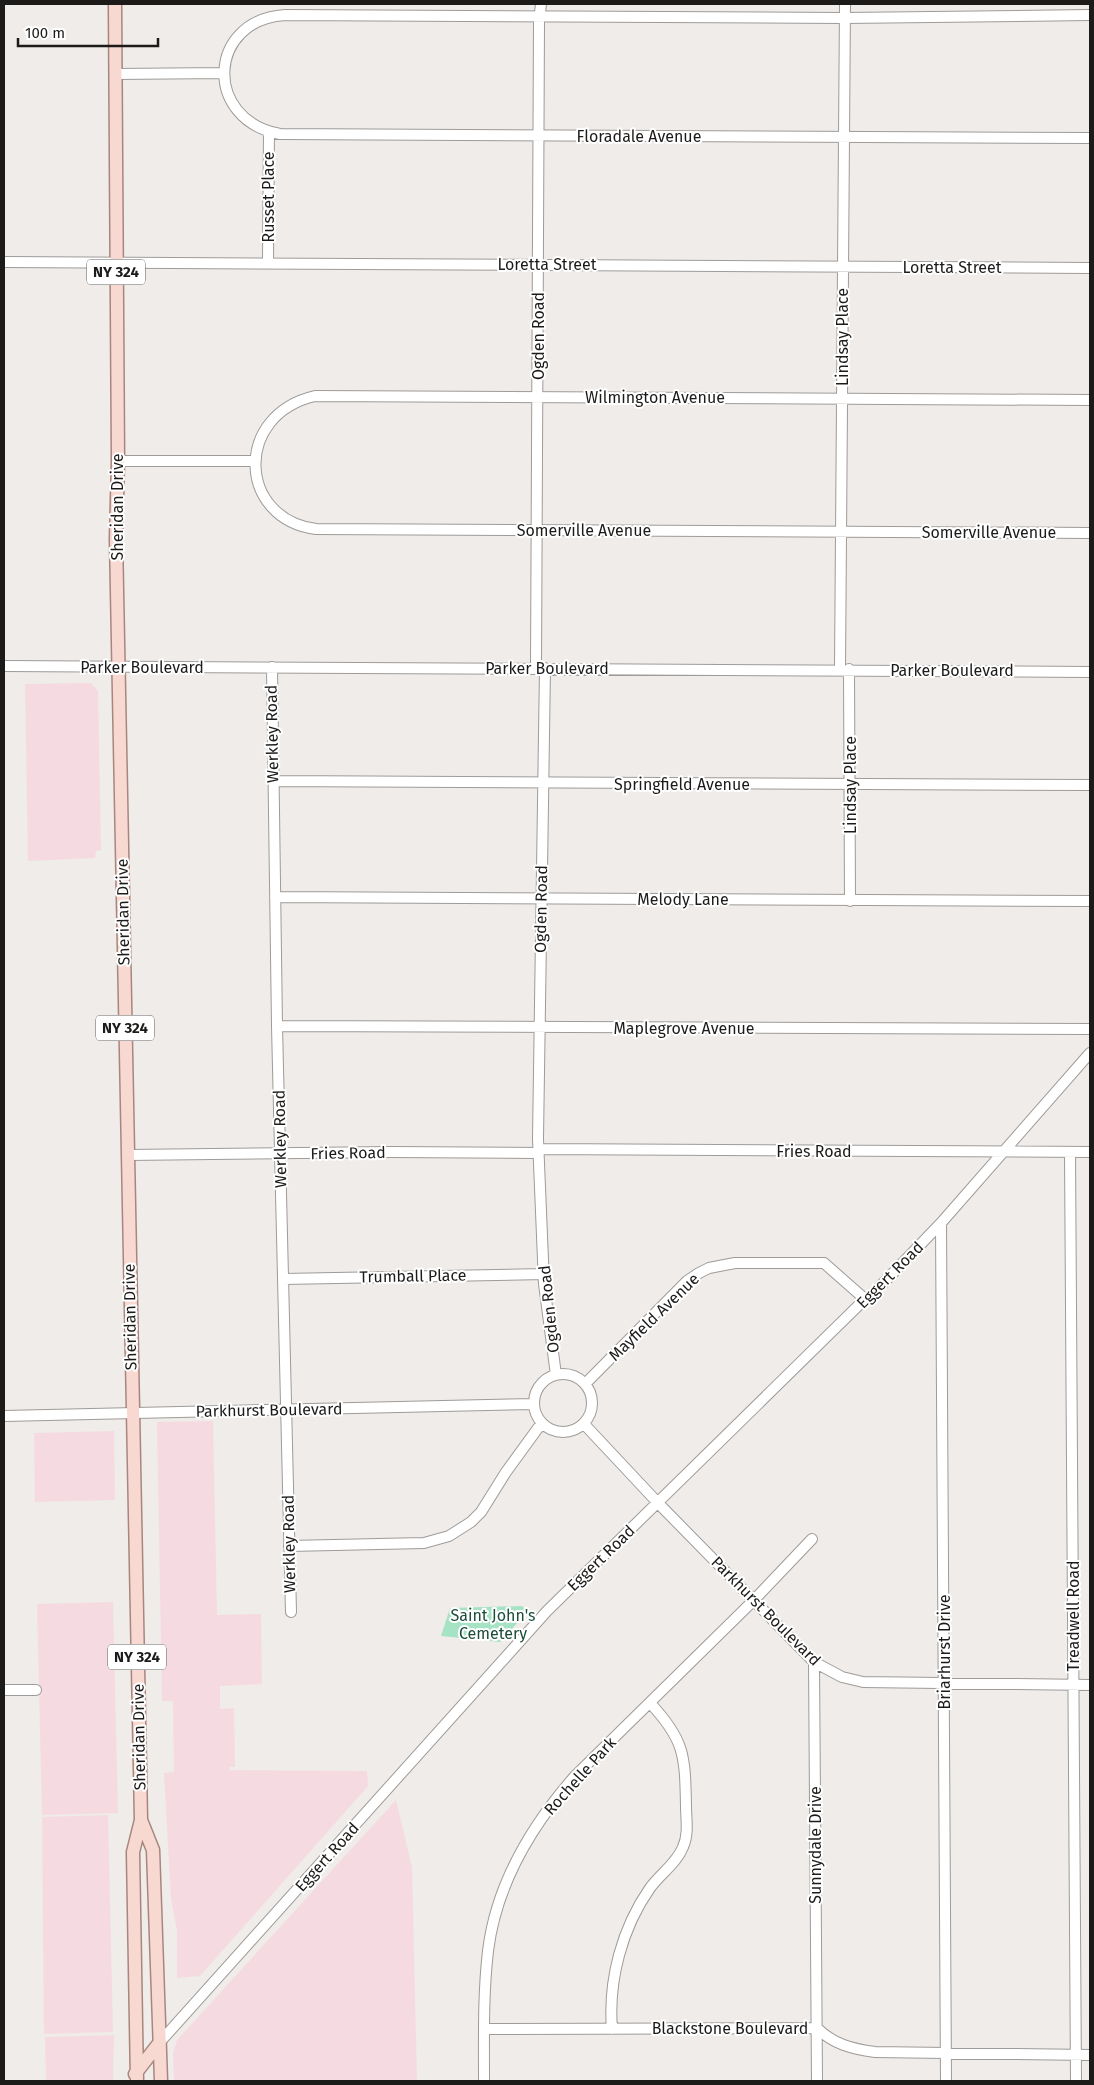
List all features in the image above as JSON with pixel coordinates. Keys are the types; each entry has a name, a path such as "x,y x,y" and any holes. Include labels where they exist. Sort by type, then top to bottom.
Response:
{"main road":[{"name":"Sheridan Drive","path":"115,4 118,460 116,539 140,1820 133,1852 135,2078"},
{"name":"Sheridan Drive","path":"140,1820 153,1850 161,2081"},
{"name":"Eggert Road","path":"135,2078 160,2042"}],"street":[{"name":"Ogden Road","path":"541,4 537,530 543,783 539,1151 544,1274 556,1375"},
{"name":"Lindsay Place","path":"845,4 841,531 844,669 850,784 850,900"},
{"path":"115,74 223,73 226,55 242,33 253,24 274,16 845,18 1090,15"},
{"name":"Floradale Avenue","path":"223,73 227,94 232,105 250,123 268,132 280,134 1090,138"},
{"name":"Russet Place","path":"268,132 268,262"},
{"name":"Loretta Street","path":"4,262 1090,268"},
{"name":"Wilmington Avenue","path":"255,461 258,443 272,419 292,404 315,396 1090,400"},
{"path":"118,460 255,461"},
{"name":"Somerville Avenue","path":"255,461 256,474 266,498 285,517 305,527 1090,533"},
{"name":"Parker Boulevard","path":"4,666 844,669 1090,672"},
{"name":"Werkley Road","path":"272,667 277,1026 291,1612"},
{"name":"Springfield Avenue","path":"273,781 1090,785"},
{"name":"Melody Lane","path":"275,896 1090,901"},
{"name":"Maplegrove Avenue","path":"277,1026 1090,1029"},
{"name":"Eggert Road","path":"160,2042 547,1611 866,1300 941,1223 1090,1053"},
{"name":"Fries Road","path":"127,1155 539,1151 1090,1152"},
{"name":"Treadwell Road","path":"1070,1152 1076,2081"},
{"name":"Briarhurst Drive","path":"941,1223 946,2081"},
{"name":"Mayfield Avenue","path":"585,1384 687,1281 709,1268 734,1262 824,1263 866,1300"},
{"name":"Trumball Place","path":"283,1279 544,1274"},
{"path":"556,1375 572,1375 585,1384 591,1395 592,1407 584,1424 567,1433 554,1431 543,1425 538,1419 534,1404 538,1389 543,1382 556,1375"},
{"name":"Parkhurst Boulevard","path":"4,1416 534,1404"},
{"name":"Parkhurst Boulevard","path":"584,1424 658,1503 814,1662 827,1670 854,1681 1090,1685"},
{"path":"289,1546 424,1543 449,1536 467,1526 481,1512 506,1472 538,1428 543,1425"},
{"name":"Rochelle Park","path":"484,2081 485,1980 490,1941 505,1888 523,1847 556,1798 812,1539"},
{"name":"Sunnydale Drive","path":"814,1662 816,2028"},
{"path":"4,1690 36,1690"},
{"path":"612,2028 611,2004 614,1978 623,1942 650,1889 681,1853 687,1834 686,1764 683,1752 671,1727 650,1703"},
{"path":"816,2028 817,2081"},
{"name":"Blackstone Boulevard","path":"484,2029 816,2028 834,2042 860,2050 875,2052 1090,2055"}],"shaded area":[{"path":"91,683 98,691 101,850 96,851 95,858 28,861 25,684"},
{"path":"213,1421 217,1615 261,1614 262,1684 220,1686 220,1709 234,1708 235,1767 230,1767 229,1770 367,1771 368,1786 200,1976 177,1978 177,1930 171,1899 164,1773 174,1772 173,1701 162,1701 157,1422"},
{"path":"114,1431 115,1500 35,1502 34,1433"},
{"path":"113,1602 118,1813 42,1815 37,1604"},
{"path":"396,1800 412,1867 417,2081 174,2081 173,2053 177,2040"},
{"path":"108,1815 113,2032 44,2034 42,1817"},
{"path":"114,2035 113,2081 46,2081 45,2037"}],"green space":[{"name":"Saint John's Cemetery","path":"522,1606 528,1611 500,1642 441,1636 450,1608"}]}
